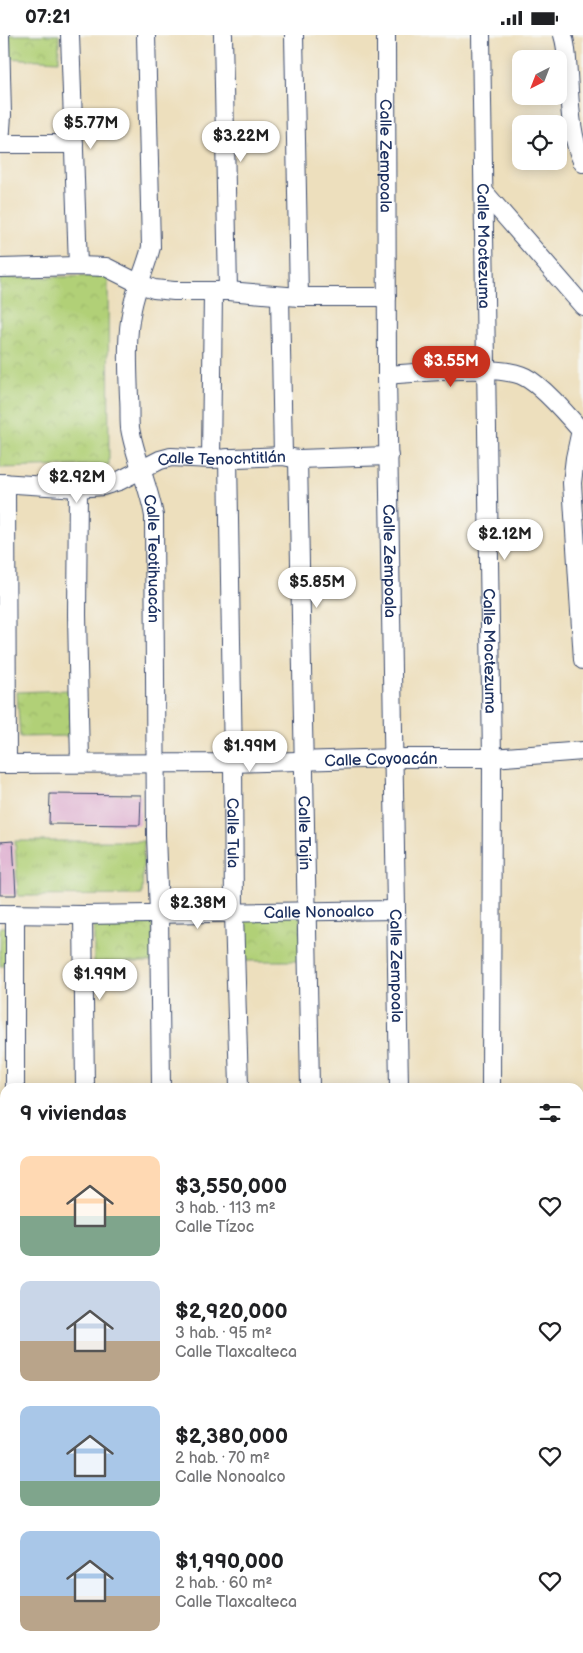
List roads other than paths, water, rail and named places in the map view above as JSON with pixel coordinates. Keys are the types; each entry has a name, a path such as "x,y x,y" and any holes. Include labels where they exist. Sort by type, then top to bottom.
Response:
{"street":[{"path":"0,35 0,144 74,145"},
{"path":"70,35 78,266"},
{"name":"Calle Teotihuacán","path":"146,35 151,239 148,258 138,283 130,322 129,379 130,427 146,487 151,498 154,516 155,763 160,913 161,1083"},
{"name":"Calle Tula","path":"223,35 219,459 234,763 234,913 239,1083"},
{"path":"294,35 299,297"},
{"name":"Calle Zempoala","path":"386,35 387,375 395,758 399,1083"},
{"name":"Calle Moctezuma","path":"481,35 492,759 491,1083"},
{"path":"563,35 567,53 570,109 575,141 583,163"},
{"path":"484,192 583,305"},
{"path":"0,268 106,267 154,289 174,291 220,291 299,297 387,297"},
{"name":"Calle Tajín","path":"280,296 290,457 303,760 310,1083"},
{"path":"387,375 486,370 516,373 527,377 538,386 582,431 575,458 572,483 583,661"},
{"name":"Calle Tenochtitlán","path":"3,483 78,488 103,486 160,459 171,457 219,459 388,456"},
{"path":"3,483 4,764"},
{"path":"78,488 77,615 80,763"},
{"name":"Calle Coyoacán","path":"4,764 234,763 395,758 492,759 583,751"},
{"name":"Calle Nonoalco","path":"7,914 305,913 396,910"},
{"path":"7,914 14,1083"},
{"path":"83,915 85,1083"}]}
